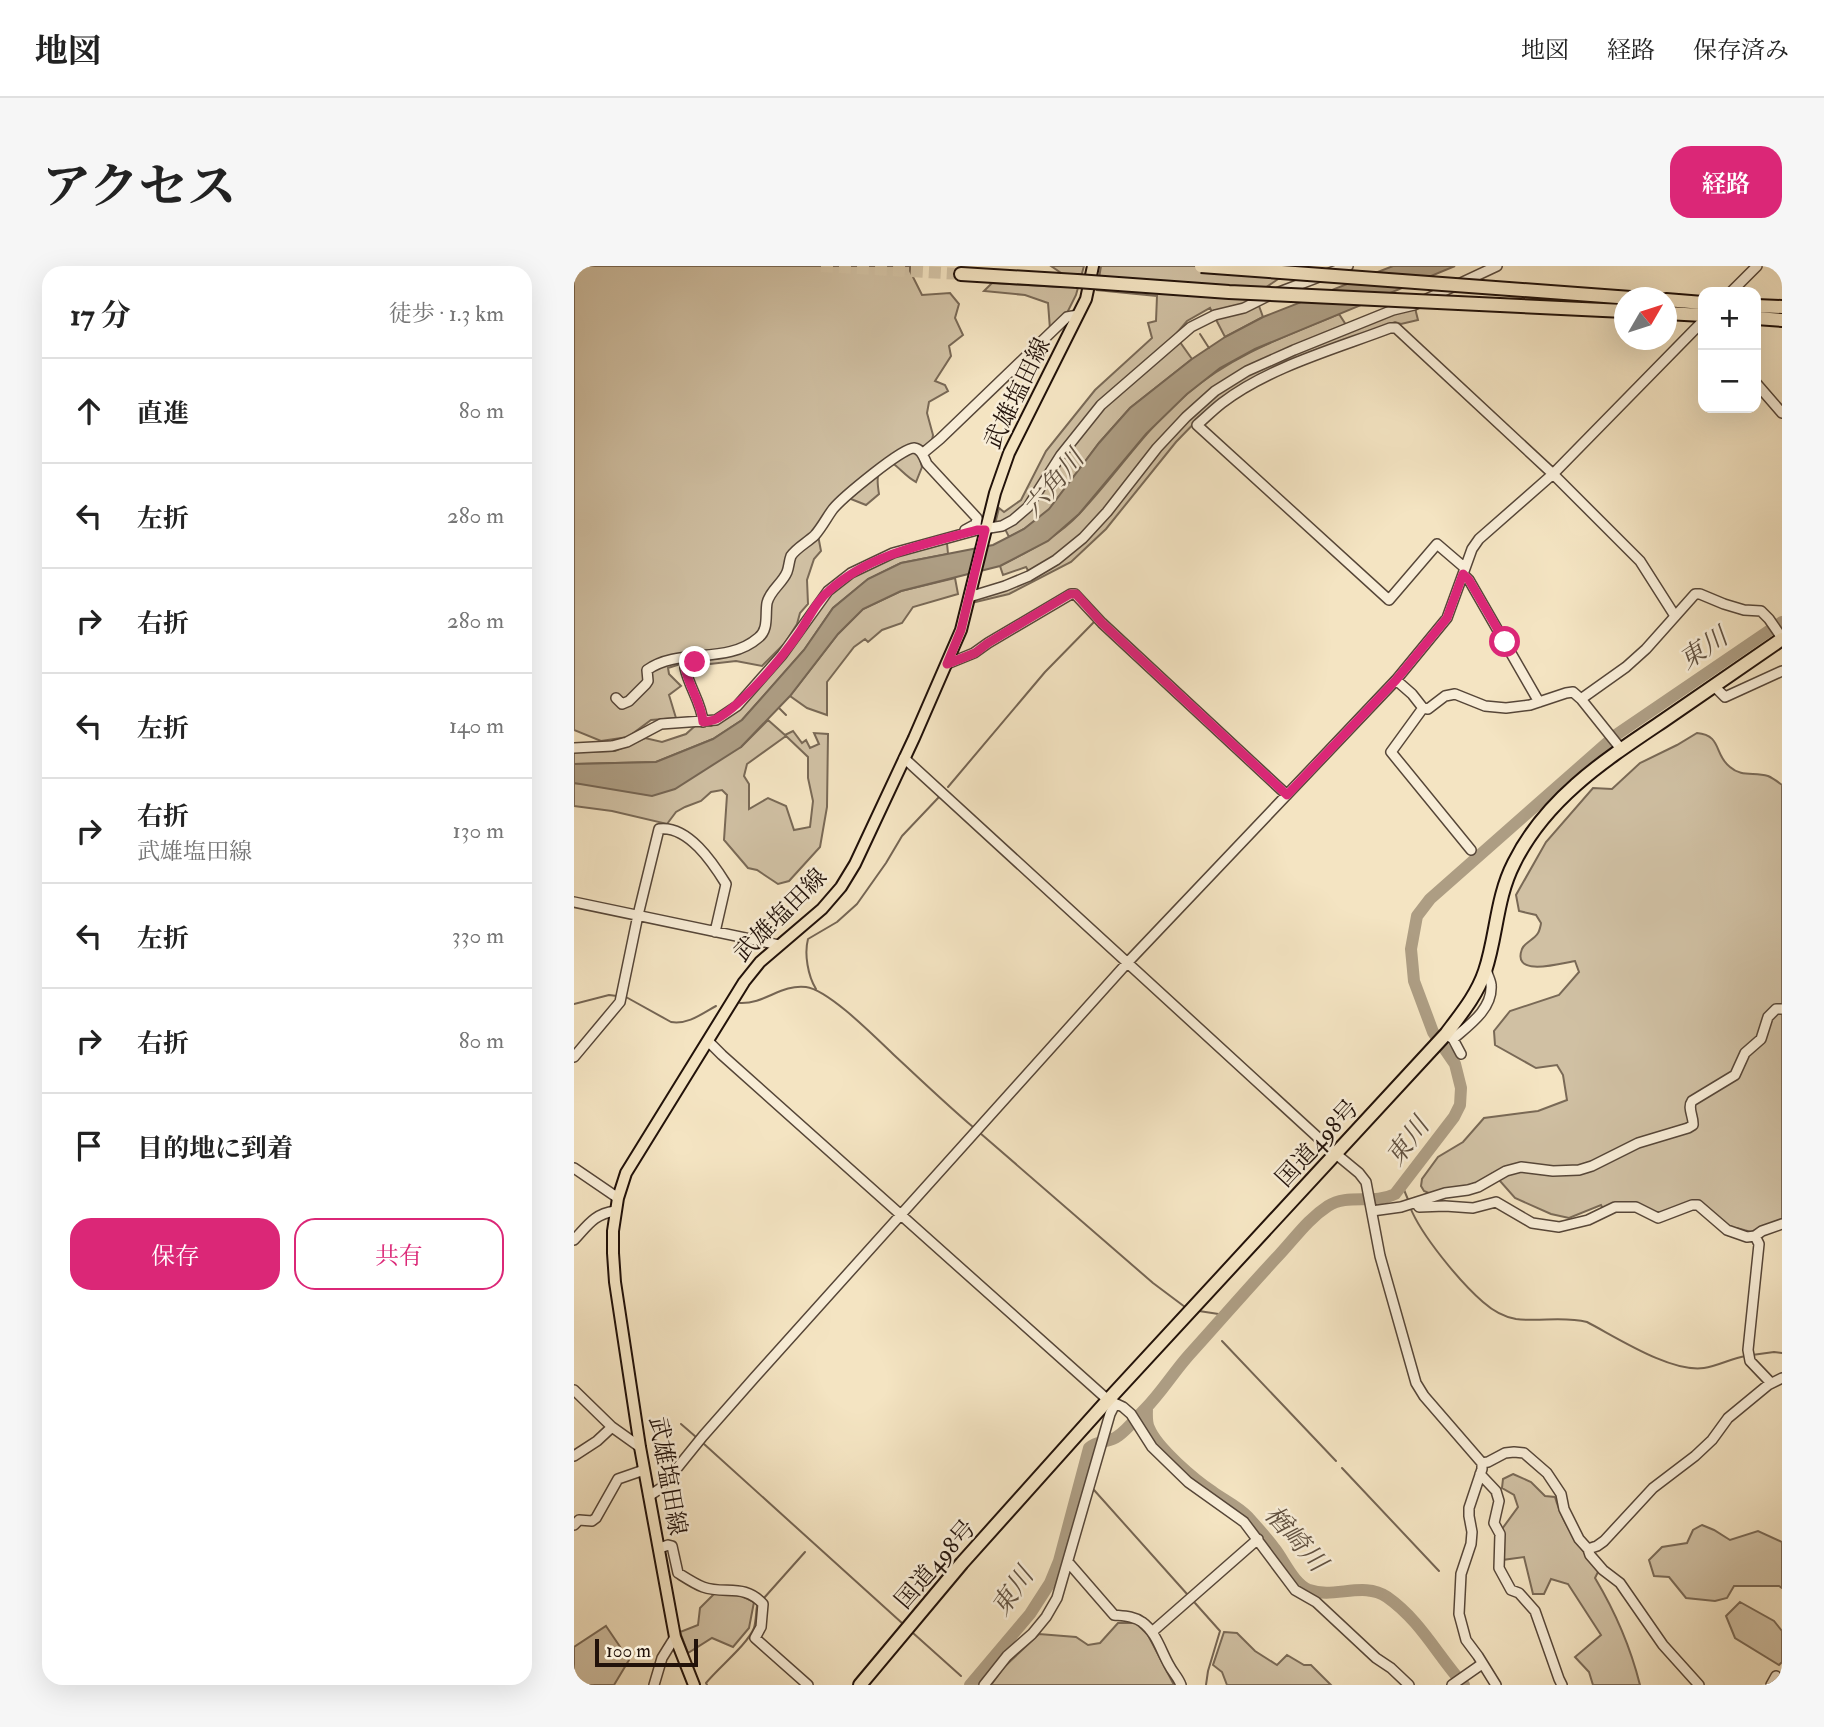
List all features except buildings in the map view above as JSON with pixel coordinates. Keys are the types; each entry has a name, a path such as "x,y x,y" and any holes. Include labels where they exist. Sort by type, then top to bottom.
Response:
{"highway":[{"path":"1201,266 1614,297"},
{"path":"961,274 1229,292 1614,310"},
{"path":"1677,301 1698,303"},
{"path":"1761,306 1782,307"},
{"path":"1677,315 1698,319"},
{"path":"1761,318 1782,320"},
{"name":"国道498号","path":"860,1685 962,1563 1433,1048 1449,1037 1474,996 1486,969 1506,880 1541,820 1557,802 1619,747 1714,686 1781,636"}],"main road":[{"name":"武雄塩田線","path":"694,1685 675,1637 640,1447 612,1254 618,1198 626,1173 744,982 760,962 822,909 841,887 855,864 961,630 995,494 1009,453 1086,299 1093,266"}],"street":[{"path":"574,748 612,746 627,742 661,724 716,720 737,706 782,655 828,591 851,573 893,553 977,530 985,532 1002,526 1028,508 1061,455 1101,405 1191,327 1215,315 1244,308 1348,266"},
{"path":"970,595 1005,586 1029,576 1056,560 1083,538 1164,440 1186,417 1226,384 1247,371 1294,350 1393,310 1414,305 1497,266"},
{"path":"1736,287 1757,266"},
{"path":"922,454 1067,317 1078,315"},
{"path":"649,1496 661,1488 703,1436 1128,962 1396,680 1447,618 1472,549 1479,539 1553,474 1698,325"},
{"path":"1539,702 1464,571 1437,544 1389,600 1197,425 1222,403 1254,383 1297,363 1396,328 1553,474 1640,561 1675,616"},
{"path":"1052,332 1065,341"},
{"path":"1761,389 1782,413"},
{"path":"616,698 622,704 629,701 646,684 647,670 655,665 734,651 762,635 772,592 787,573 791,556 816,534 834,508 848,494 897,456 912,448 922,454 927,464 976,518 976,524 957,536"},
{"path":"947,664 975,653 1070,594 1076,594 1102,623 1287,795"},
{"path":"1581,699 1646,649 1695,594 1744,610 1761,611 1781,636"},
{"path":"699,656 685,668 688,683 703,713 703,722"},
{"path":"1714,686 1725,697 1782,671"},
{"path":"1396,680 1423,708 1428,709 1445,696 1455,694 1485,706 1506,708 1573,692 1619,747"},
{"path":"1423,708 1391,752 1471,850"},
{"path":"904,758 1366,1182 1380,1256 1416,1383 1424,1396 1482,1463 1469,1508 1471,1544 1461,1574 1459,1614 1466,1640 1496,1685"},
{"path":"574,1057 620,1002 659,829 668,828 691,840 709,857 726,884 715,932"},
{"path":"574,902 779,945"},
{"path":"1371,1209 1401,1207 1445,1193 1479,1187 1506,1171 1521,1167 1569,1171 1592,1166 1637,1143 1688,1128 1693,1125 1690,1108 1692,1101 1734,1075 1745,1053 1761,1039 1768,1017 1776,1009 1782,1009"},
{"path":"1449,1037 1461,1054"},
{"path":"708,1041 1111,1402 1123,1407 1138,1423 1152,1447 1188,1482 1244,1522 1295,1590 1316,1602 1409,1685"},
{"path":"574,1168 618,1198"},
{"path":"1416,1203 1419,1207 1473,1208 1496,1202 1532,1223 1559,1227 1588,1220 1615,1207 1636,1207 1658,1217 1692,1205 1698,1205 1727,1230 1747,1237 1782,1224"},
{"path":"574,1240 597,1216 615,1212"},
{"path":"1755,1236 1759,1244 1748,1350 1750,1361 1771,1383"},
{"path":"1588,1549 1604,1541 1653,1488 1695,1456 1712,1440 1728,1418 1771,1383 1782,1378"},
{"path":"574,1390 611,1427 640,1447"},
{"path":"984,1685 1007,1656 1032,1634 1057,1598 1105,1434 1111,1402"},
{"path":"574,1457 611,1427"},
{"path":"1482,1463 1505,1453 1524,1453 1547,1473 1561,1494 1564,1509 1578,1539 1603,1570 1620,1583 1663,1645 1699,1685"},
{"path":"574,1525 579,1520 592,1521 596,1518 618,1479 644,1470"},
{"path":"1480,1474 1496,1492 1499,1501 1494,1523 1500,1534 1499,1568 1511,1590 1519,1593 1535,1612 1561,1682 1550,1685"},
{"path":"1152,1632 1258,1539"},
{"path":"660,1548 672,1546 678,1573 702,1587 736,1590 749,1593 758,1599 763,1604 761,1627 755,1638 808,1685"},
{"path":"1068,1562 1114,1615 1141,1621 1152,1632 1181,1685"},
{"path":"654,1685 662,1658 675,1637"},
{"path":"1456,1682 1482,1664"}],"shaded area":[{"path":"574,266 910,266 922,295 950,293 959,304 955,318 963,335 949,346 951,356 935,381 945,385 948,391 929,402 927,413 933,435 932,441 919,456 922,467 916,482 891,462 878,475 879,494 866,505 841,495 817,530 821,551 814,559 807,580 808,604 800,613 797,624 785,643 762,666 736,661 710,664 696,659 668,668 669,674 681,686 669,695 676,718 651,720 628,737 601,741 574,730"},
{"path":"1051,266 1084,266 1076,295 1067,313 1050,329 1048,303 1025,295 984,291 992,283 1060,287 1065,282 1064,275"},
{"path":"1101,266 1297,266 1255,295 1263,317 1225,337 1210,308 1187,321 1175,335 1192,359 1130,408 1099,443 1049,510 1009,537 1002,523 995,524 999,508 1004,512 1021,500 1046,451 1095,390 1152,338 1148,323 1156,321 1157,296 1097,290"},
{"path":"1393,266 1455,266 1255,349 1220,368 1187,394 1146,434 1079,514 1048,541 1000,566 901,591 863,609 838,634 790,696 741,747 675,789 652,796 574,783 574,764 656,762 713,739 742,720 804,650 833,608 868,579 901,563 993,545 1024,529 1049,509 1099,443 1130,408 1192,359 1225,337 1263,317"},
{"path":"1415,308 1418,320 1401,324 1395,322 1295,360 1206,411 1176,442 1106,529 1071,562 1009,594 976,602 977,597 1032,577 1026,567 1003,575 1000,566 1043,543 1071,522 1159,421 1205,379 1241,357 1339,314 1350,331 1393,312"},
{"path":"947,543 948,554 901,563 868,579 833,608 804,650 742,720 713,739 656,762 574,764 574,752 615,751 645,738 662,742 686,734 696,725 711,726 724,720 739,707 802,635 827,597 850,577 895,555"},
{"path":"955,578 958,594 913,607 902,623 882,630 868,642 865,639 854,647 827,682 827,715 807,708 790,696 838,634 863,609 901,591"},
{"path":"768,720 785,735 793,731 802,743 806,740 810,748 819,744 814,733 828,734 827,807 820,847 789,881 778,884 757,870 748,868 724,840 727,795 722,790 711,792 701,801 676,812 667,824 612,811 574,806 574,783 585,784 741,747","holes":["786,736 808,757 808,778 813,801 810,827 794,830 786,806 768,798 749,809 749,784 744,776 747,764"]},
{"path":"1697,733 1714,741 1725,762 1734,770 1768,776 1782,785 1782,1219 1751,1232 1737,1228 1734,1230 1700,1203 1657,1214 1637,1204 1603,1209 1601,1205 1569,1218 1551,1214 1515,1198 1493,1173 1473,1185 1431,1194 1424,1191 1421,1186 1422,1179 1438,1157 1463,1142 1484,1118 1538,1111 1567,1100 1563,1075 1557,1065 1536,1068 1495,1045 1494,1031 1510,1011 1559,995 1579,972 1575,961 1539,967 1524,963 1521,958 1522,949 1539,931 1541,923 1536,915 1519,911 1516,895 1546,842 1593,788 1612,789 1640,763"},
{"path":"1513,1474 1531,1482 1545,1496 1555,1497 1572,1536 1599,1570 1595,1578 1622,1630 1640,1685 1593,1685 1589,1672 1575,1657 1601,1635 1568,1584 1551,1579 1544,1594 1533,1594 1524,1557 1502,1560 1502,1529 1518,1507 1514,1495 1502,1488 1503,1479"},
{"path":"1702,1525 1730,1540 1758,1531 1782,1542 1782,1588 1734,1586 1727,1598 1715,1601 1686,1598 1669,1577 1654,1576 1649,1560 1662,1547 1687,1543 1693,1530"},
{"path":"715,1593 740,1595 754,1602 749,1628 733,1647 712,1638 688,1653 680,1632 698,1625 700,1608"},
{"path":"1740,1602 1774,1621 1782,1631 1782,1662 1779,1665 1735,1638 1726,1616"},
{"path":"1118,1623 1136,1623 1148,1635 1174,1685 991,1685 1004,1667 1039,1634 1076,1637 1088,1645 1100,1643"},
{"path":"606,1626 629,1660 614,1685 574,1685 574,1647"},
{"path":"1224,1632 1237,1633 1255,1651 1277,1665 1287,1655 1304,1665 1311,1665 1331,1685 1227,1685 1222,1672 1213,1665"}],"waterway":[{"path":"1200,334 1209,348"},
{"path":"948,787 1045,672 1094,622"},
{"name":"東川","path":"970,1685 1030,1614 1050,1583 1059,1561 1089,1448 1115,1438 1129,1427 1189,1355 1314,1217 1336,1202 1378,1199 1395,1194 1454,1117 1460,1105 1461,1088 1455,1064 1433,1032 1414,981 1411,949 1417,916 1430,899 1616,735 1782,622"},
{"path":"779,708 786,715"},
{"path":"816,989 807,965 808,939 837,922 857,904 902,836 939,797"},
{"path":"740,1003 757,1000 789,988 806,987 816,990 852,1016 973,1127"},
{"path":"574,1004 609,995 617,996"},
{"path":"626,997 671,1022 689,1020 716,1006"},
{"path":"980,1133 1153,1283 1185,1307"},
{"path":"1402,1185 1409,1202"},
{"path":"1410,1207 1423,1231 1453,1271 1483,1302 1503,1315 1516,1319 1569,1319 1587,1322 1660,1360 1691,1368 1709,1367 1746,1356"},
{"path":"1199,1311 1225,1315"},
{"path":"1222,1341 1336,1461"},
{"path":"1752,1355 1782,1353"},
{"name":"楢崎川","path":"1147,1407 1148,1426 1160,1445 1197,1480 1244,1513 1272,1545 1299,1583 1309,1590 1319,1592 1369,1590 1387,1597 1419,1627 1464,1685"},
{"path":"681,1424 696,1437"},
{"path":"704,1444 902,1623"},
{"path":"1342,1468 1439,1571"},
{"path":"1094,1490 1187,1594"},
{"path":"764,1598 805,1552"},
{"path":"1195,1603 1220,1631 1206,1685"},
{"path":"707,1685 750,1635 755,1625 757,1606"},
{"path":"913,1633 961,1676"},
{"name":"東川","path":"968,1682 971,1685"}],"tunnel":[{"path":"821,266 961,274"}],"route":[{"path":"695,662 685,668 688,683 703,713 703,722 716,720 737,706 782,655 828,591 851,573 893,553 985,530 961,630 947,664 975,653 1070,594 1076,594 1102,623 1287,795 1396,680 1447,618 1463,574 1505,642"}],"water label":[{"name":"六角川","path":"1053,483"}]}
